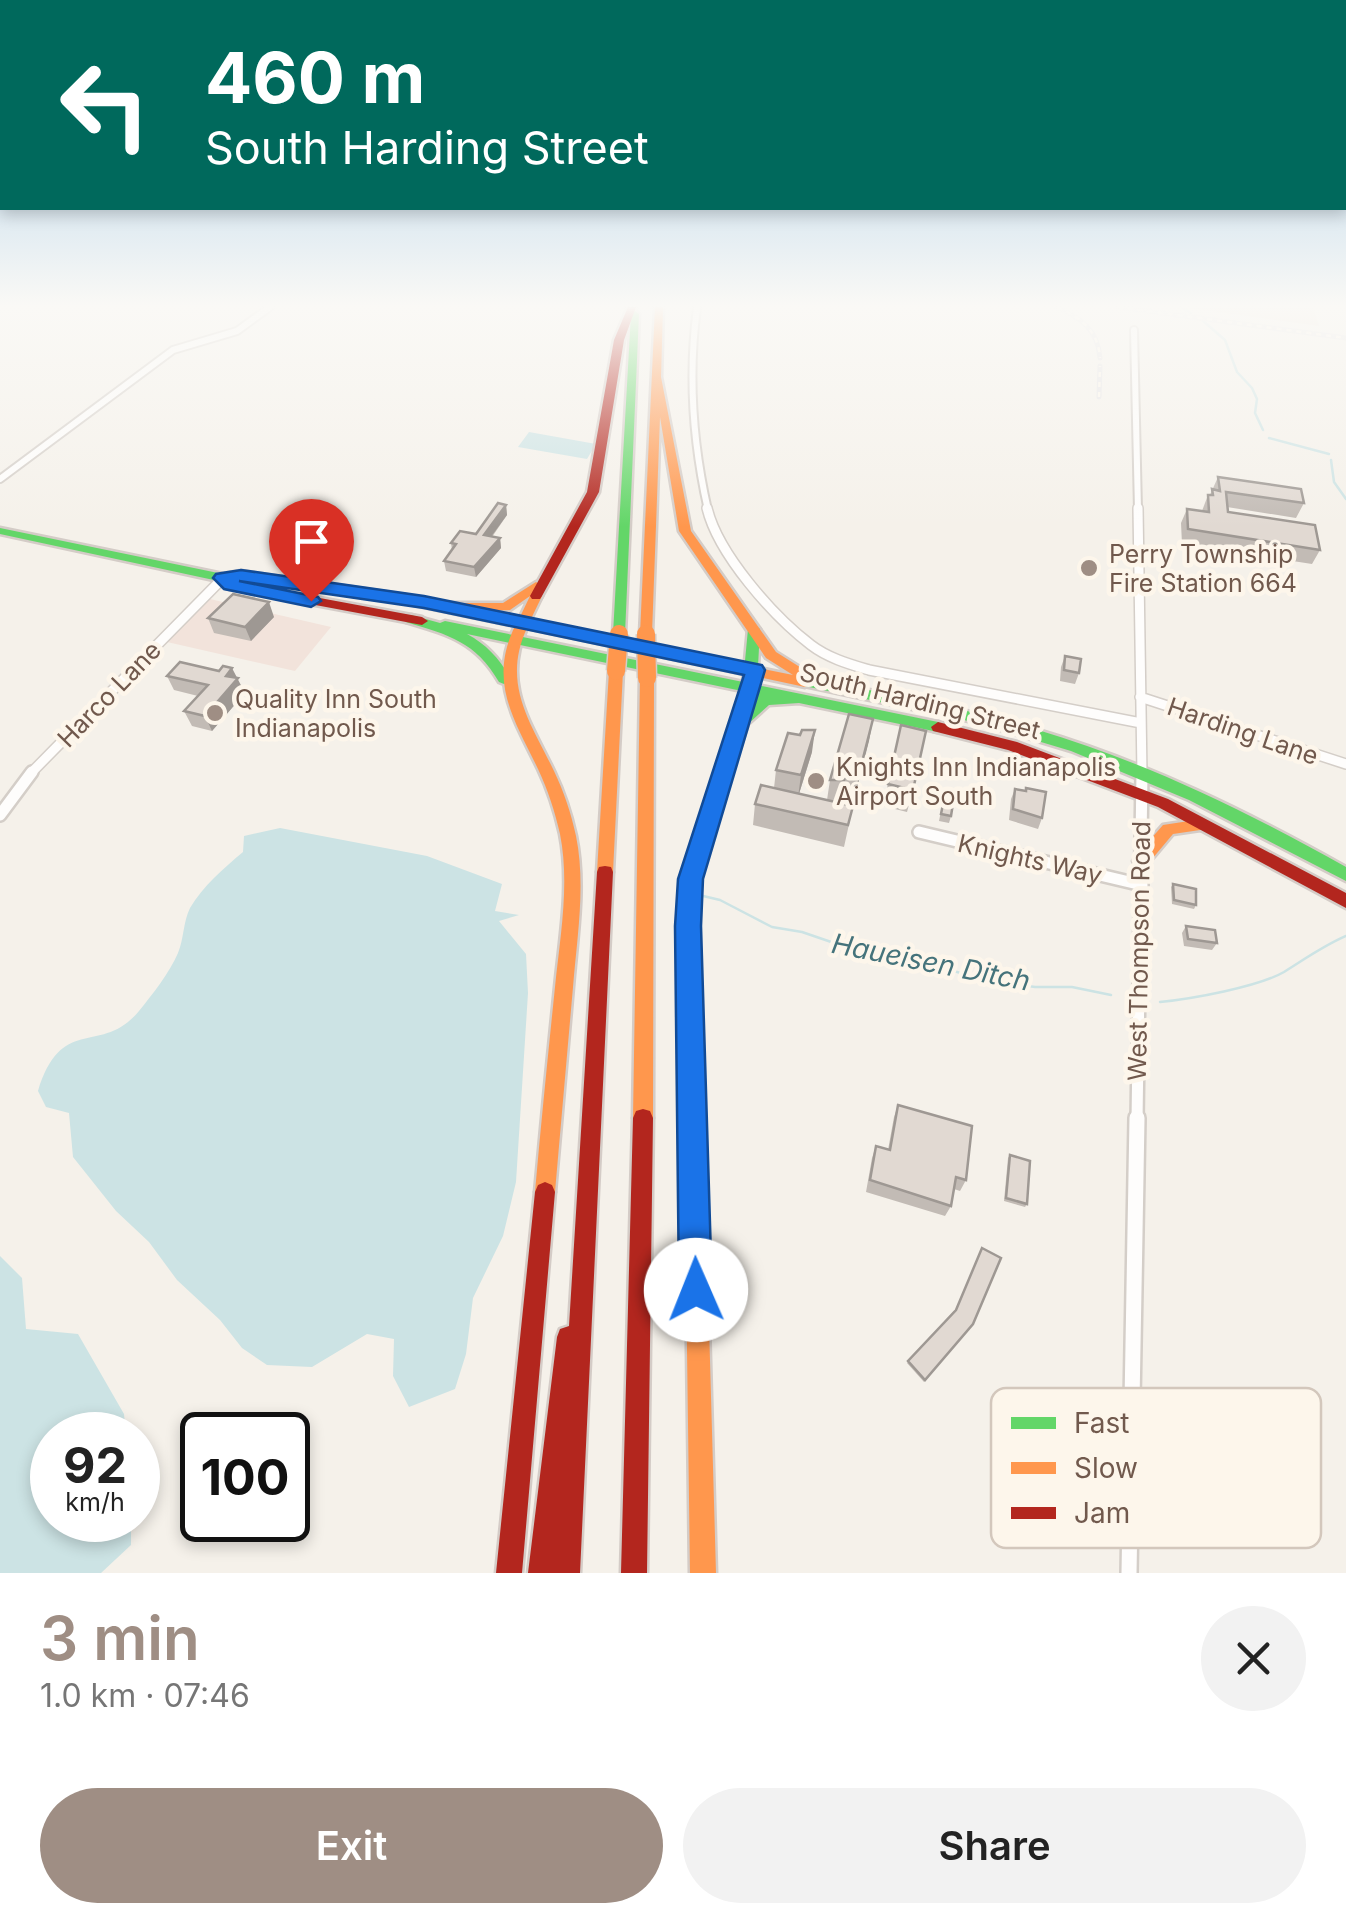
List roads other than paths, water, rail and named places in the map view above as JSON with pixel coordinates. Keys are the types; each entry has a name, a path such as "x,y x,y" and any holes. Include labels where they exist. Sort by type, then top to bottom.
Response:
{"main road":[{"path":"509,686 508,662 518,632 582,520 600,471 613,380"},
{"path":"567,1573 631,380"},
{"path":"634,1573 648,833 646,634 658,380"},
{"path":"659,380 670,430 678,511 685,530 763,646 782,663 834,686"},
{"name":"South Harding Street","path":"0,531 223,578 241,575 445,607 518,632"},
{"path":"445,607 497,610 522,602 567,545"},
{"name":"South Harding Street","path":"223,578 230,585 411,618 518,632 753,679 834,686 1006,725 1141,783 1268,831 1346,875"},
{"path":"411,618 484,645 498,659 518,716 559,798 568,832 573,892 510,1573"},
{"path":"702,1573 689,901 694,858 753,679 754,629"},
{"name":"South Harding Street","path":"753,679 805,698 976,735 1141,783 1346,902"},
{"path":"740,725 765,700 805,698"},
{"path":"1141,861 1169,828 1207,824"},
{"path":"540,1573 589,1166"}],"street":[{"path":"0,479 132,380"},
{"path":"696,380 699,476 721,544 802,638 831,657 869,670 1141,723"},
{"name":"West Thompson Road","path":"1132,1388 1142,885 1135,380"},
{"name":"Harco Lane","path":"0,814 30,775 223,578"},
{"name":"Harding Lane","path":"1140,697 1202,713 1294,752 1346,764"},
{"name":"Knights Way","path":"919,832 1142,885"},
{"name":"West Thompson Road","path":"1129,1548 1129,1573"}],"waterway":[{"name":"Haueisen Ditch","path":"1245,380 1257,399 1255,413 1263,430"},
{"name":"Haueisen Ditch","path":"1269,438 1329,454"},
{"name":"Haueisen Ditch","path":"1331,460 1334,482 1346,499"},
{"name":"Haueisen Ditch","path":"699,895 720,900 772,927 802,932 875,957 931,964 980,979 1035,987 1072,987 1111,995"},
{"name":"Haueisen Ditch","path":"1160,1002 1258,983 1346,936"}],"railway":[{"path":"1099,397 1100,380"}],"place":[{"name":"Perry Township Fire Station 664","path":"1089,568"},
{"name":"Quality Inn South Indianapolis","path":"215,713"},
{"name":"Knights Inn Indianapolis Airport South","path":"816,781"}]}
